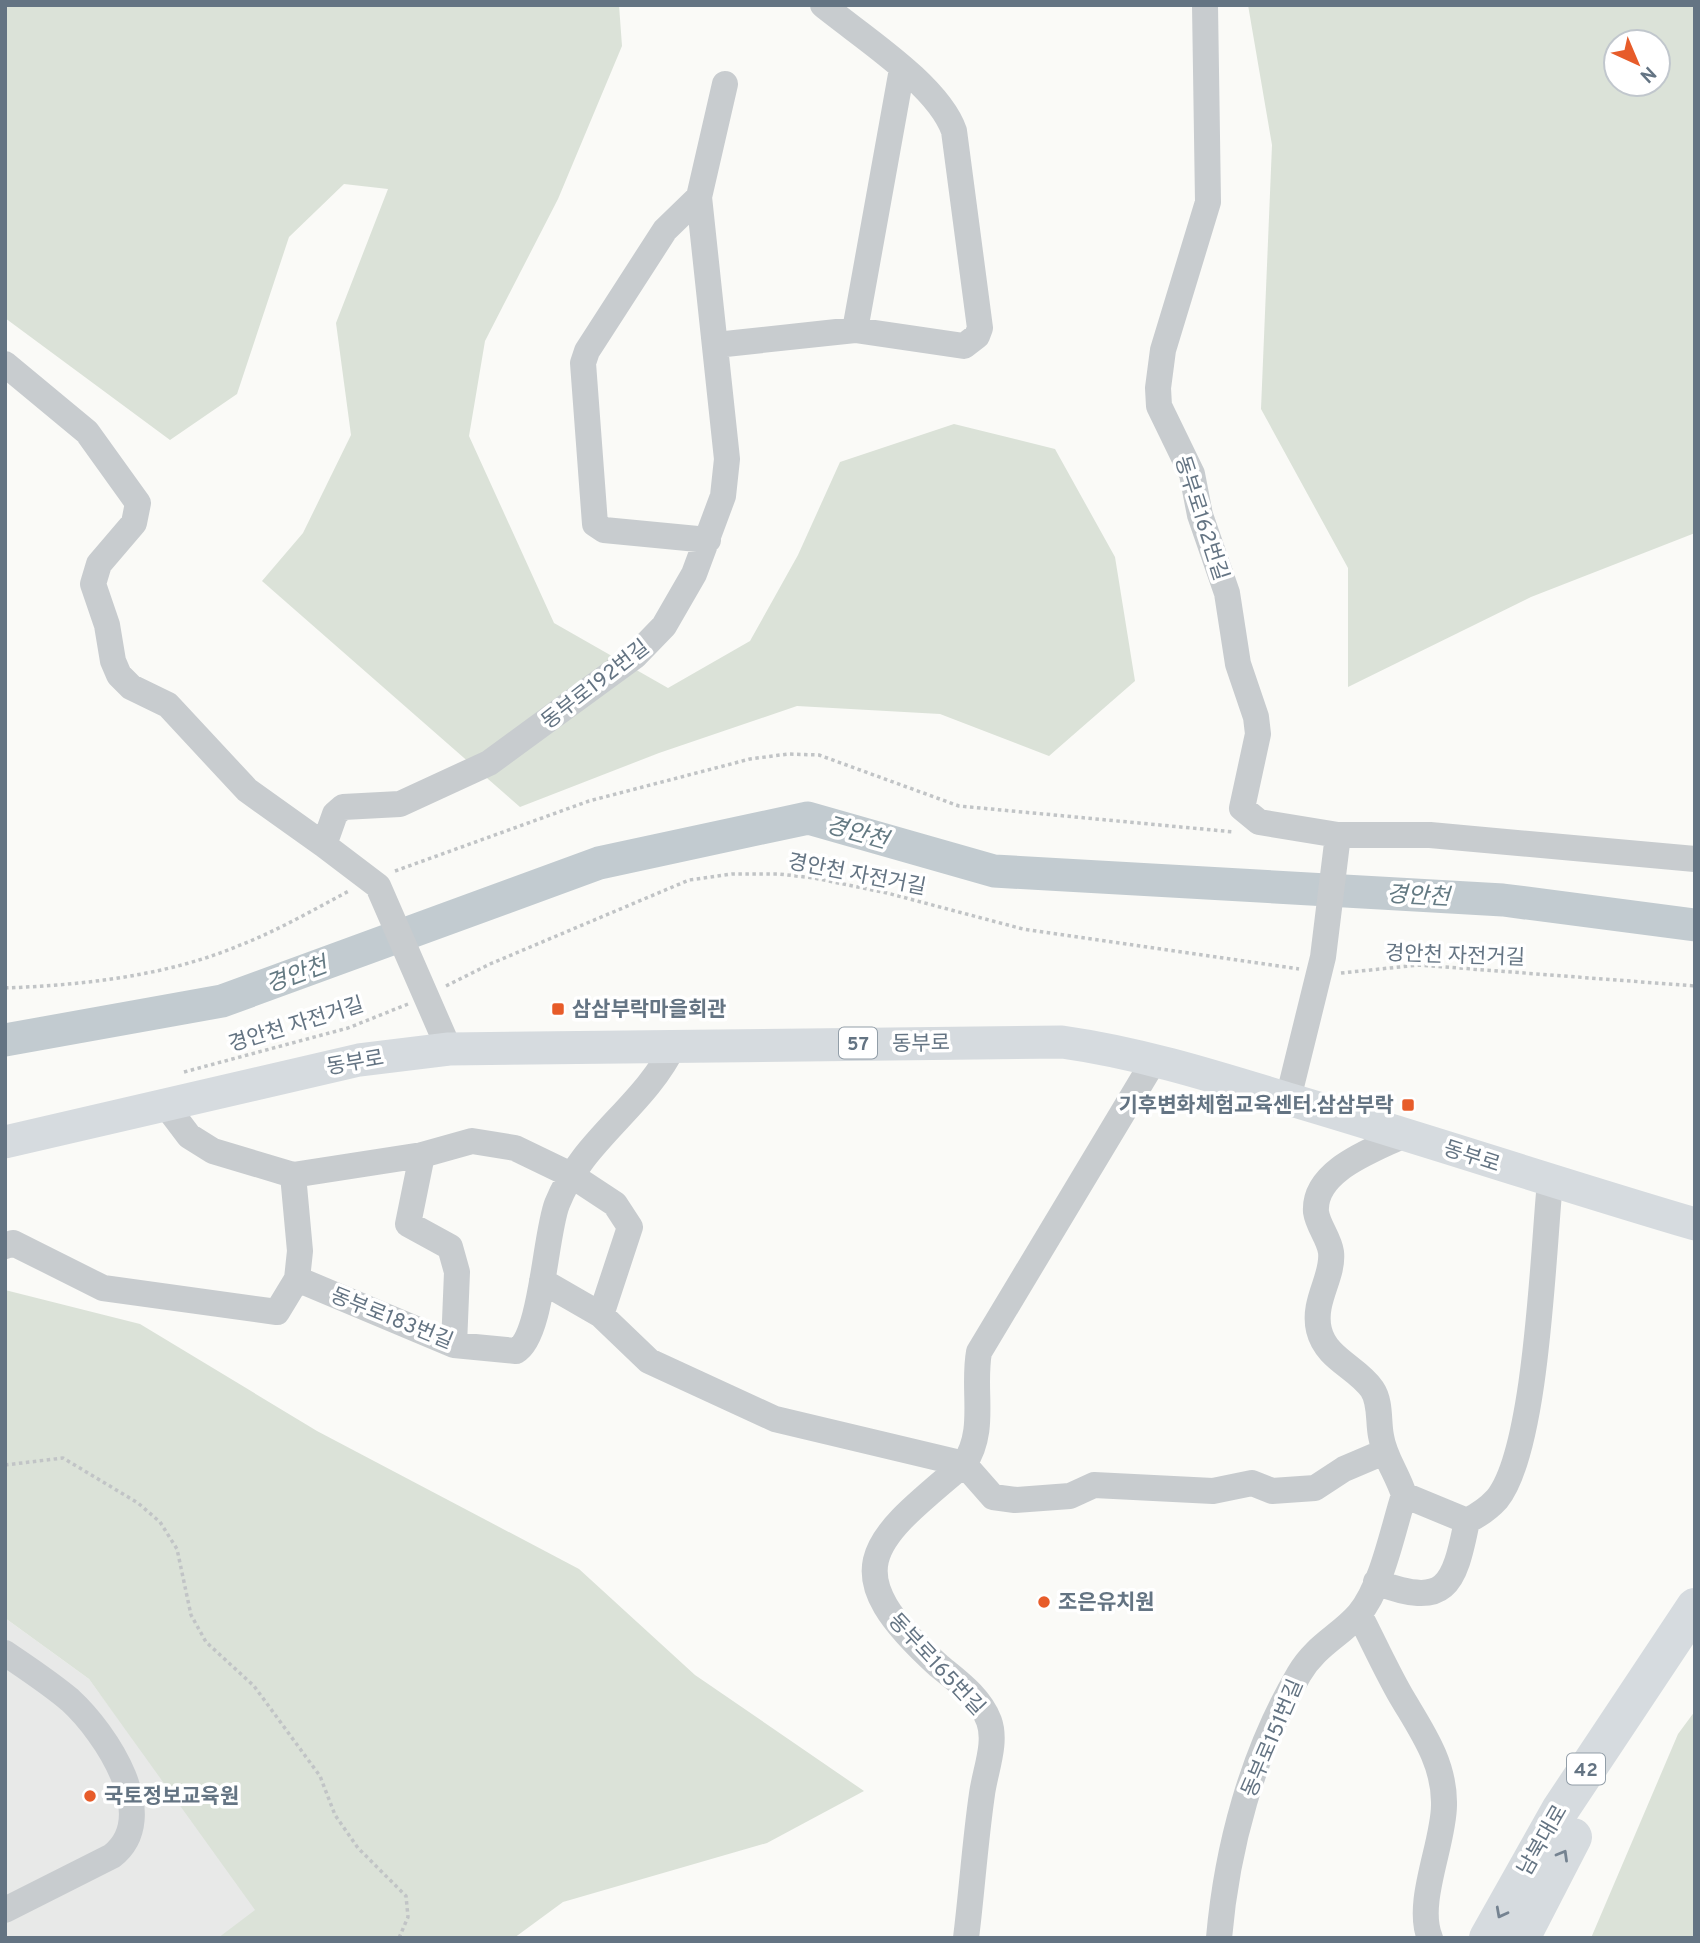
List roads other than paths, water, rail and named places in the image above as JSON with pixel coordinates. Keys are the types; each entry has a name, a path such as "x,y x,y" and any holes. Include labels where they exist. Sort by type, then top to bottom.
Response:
{"highway":[{"name":"남북대로","path":"1488,1938 1560,1810 1695,1607"},
{"name":"남북대로","path":"1521,1938 1559,1861 1648,1714 1695,1647"}],"main road":[{"path":"5,1125 27,1123 357,1045 1057,1031 1157,1048 1289,1093 1695,1204"},
{"name":"동부로","path":"5,1142 164,1103 446,1043 674,1045 1062,1042 1155,1059 1289,1093 1404,1135 1550,1182 1695,1224"}],"street":[{"path":"716,345 855,330 964,346 977,336 980,328 954,131 938,101 823,5"},
{"name":"동부로162번길","path":"1205,5 1208,202 1163,350 1159,406 1192,474 1200,515 1227,593 1237,664 1256,717 1258,734 1242,808 1259,822 1338,835"},
{"path":"855,330 902,69"},
{"name":"동부로192번길","path":"324,845 335,814 344,807 400,804 489,763 635,656 664,626 681,601 708,540 723,496 727,458 699,197 725,84"},
{"path":"699,197 665,230 587,351 583,363 596,524 604,530 708,540"},
{"path":"5,364 87,432 138,503 134,523 94,574 93,584 107,625 113,661 119,675 131,687 168,705 247,790 374,883 446,1043"},
{"path":"1289,1093 1322,964 1338,835 1430,835 1695,859"},
{"name":"동부로183번길","path":"298,1279 454,1345 507,1352 523,1347 536,1316 551,1221 571,1175 597,1139 649,1087 663,1068 674,1045"},
{"name":"동부로165번길","path":"966,1938 982,1793 990,1751 990,1723 969,1692 898,1626 879,1593 874,1562 889,1530 964,1464 977,1436 976,1371 979,1352 1155,1059"},
{"path":"164,1103 189,1136 213,1151 293,1175 422,1155 472,1141 515,1148 571,1175 615,1204 630,1227 601,1315"},
{"path":"1404,1135 1348,1163 1329,1179 1318,1196 1316,1212 1331,1252 1319,1296 1320,1332 1334,1355 1374,1391 1384,1452 1398,1475 1404,1495 1466,1521 1482,1513 1498,1498 1512,1470 1525,1418 1550,1182"},
{"path":"422,1155 408,1224 450,1247 457,1272 454,1345"},
{"path":"5,1246 13,1243 103,1288 277,1312 298,1279 300,1251 293,1175"},
{"path":"541,1281 601,1315 649,1361 775,1419 964,1464 993,1497 1014,1500 1070,1496 1094,1485 1213,1491 1252,1483 1272,1491 1315,1488 1344,1469 1384,1452"},
{"name":"동부로151번길","path":"1219,1938 1224,1888 1241,1813 1269,1734 1299,1673 1315,1652 1359,1614 1376,1582 1404,1495"},
{"path":"1376,1582 1406,1594 1423,1595 1449,1581 1458,1564 1466,1521"},
{"path":"1359,1614 1400,1695 1424,1732 1440,1776 1445,1803 1426,1910 1430,1938"},
{"path":"5,1653 70,1701 92,1725 113,1755 128,1789 134,1815 130,1835 123,1847 112,1856 5,1910"}],"waterway":[{"name":"경안천","path":"5,1040 222,1001 599,863 808,818 994,871 1503,900 1695,925"}],"place":[{"name":"삼삼부락마을회관","path":"558,1009"},
{"name":"기후변화체험교육센터.삼삼부락","path":"1408,1105"},
{"name":"조은유치원","path":"1044,1602"},
{"name":"국토정보교육원","path":"90,1796"}]}
